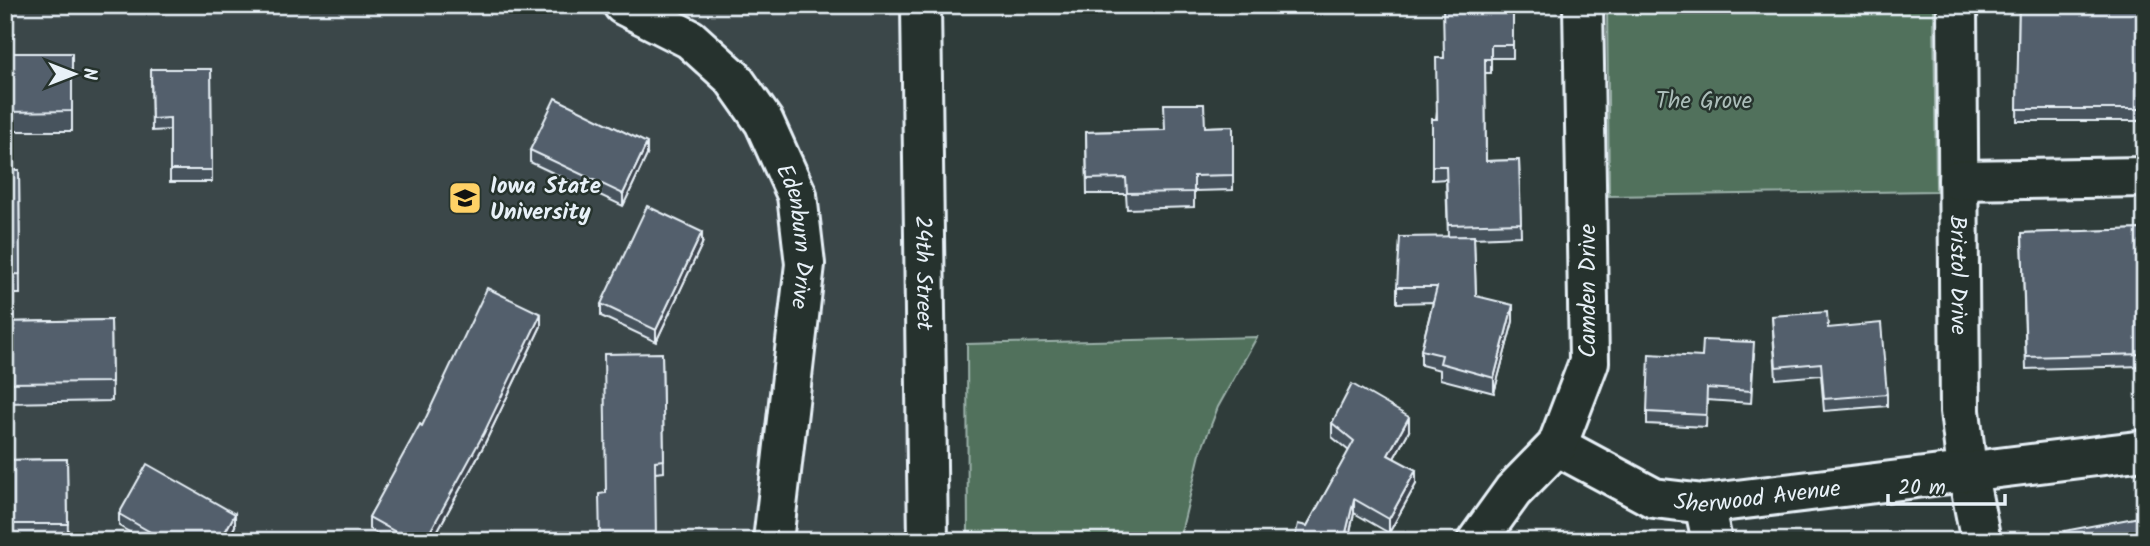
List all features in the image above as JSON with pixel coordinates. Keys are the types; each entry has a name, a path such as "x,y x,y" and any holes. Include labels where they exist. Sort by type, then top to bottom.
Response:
{"street":[{"name":"Edenburn Drive","path":"623,5 690,39 733,78 764,122 797,195 805,264 773,541"},
{"name":"24th Street","path":"921,5 928,541"},
{"name":"Camden Drive","path":"1477,541 1513,491 1557,446 1589,362 1583,5"},
{"name":"Bristol Drive","path":"1958,5 1961,411 1967,470 1980,541"},
{"path":"1958,180 2145,177"},
{"name":"Sherwood Avenue","path":"1557,446 1654,498 1704,504 2145,450"},
{"path":"1704,504 1712,541"}],"shaded area":[{"name":"Iowa State University","path":"5,5 921,5 928,541 5,541"}],"green space":[{"name":"The Grove","path":"1607,5 1934,5 1936,191 1609,196"},
{"path":"1257,337 1218,407 1200,454 1179,541 968,541 967,344"}],"building":[{"path":"1443,5 1513,5 1513,45 1491,45 1491,59 1485,59 1486,161 1519,160 1521,223 1448,225 1446,166 1432,166 1432,119 1437,119 1436,58 1444,58"},
{"path":"2019,5 2145,5 2145,109 2017,109"},
{"path":"5,53 72,53 72,111 5,112"},
{"path":"151,69 211,69 212,170 170,170 170,118 152,119"},
{"path":"555,98 647,143 623,194 530,150"},
{"path":"1164,104 1204,104 1205,127 1233,126 1233,175 1194,176 1194,192 1127,193 1126,178 1087,179 1086,132 1165,130"},
{"path":"5,170 19,170 20,274 5,275"},
{"path":"647,206 702,232 656,330 601,304"},
{"path":"2145,229 2145,354 2026,357 2022,233"},
{"path":"1474,236 1476,296 1513,305 1494,378 1440,363 1442,355 1421,350 1437,287 1397,287 1400,237"},
{"path":"487,288 541,314 484,433 425,541 412,541 369,517 420,424 422,426"},
{"path":"1827,312 1828,328 1881,323 1887,394 1824,399 1821,363 1776,367 1772,316"},
{"path":"111,320 112,382 5,383 5,322"},
{"path":"1703,340 1754,342 1751,391 1707,388 1706,415 1647,412 1649,354 1702,357"},
{"path":"662,353 664,460 655,461 656,541 600,541 599,494 606,493 604,354"},
{"path":"1352,384 1409,417 1388,455 1416,470 1389,519 1354,499 1344,541 1294,541 1298,524 1307,526 1354,441 1332,423"},
{"path":"67,459 68,524 5,524 5,460"},
{"path":"147,464 235,514 220,541 166,541 119,514"},
{"path":"2145,516 2145,541 2066,541 2064,531"}],"place":[{"name":"Iowa State University","path":"465,198"}]}
